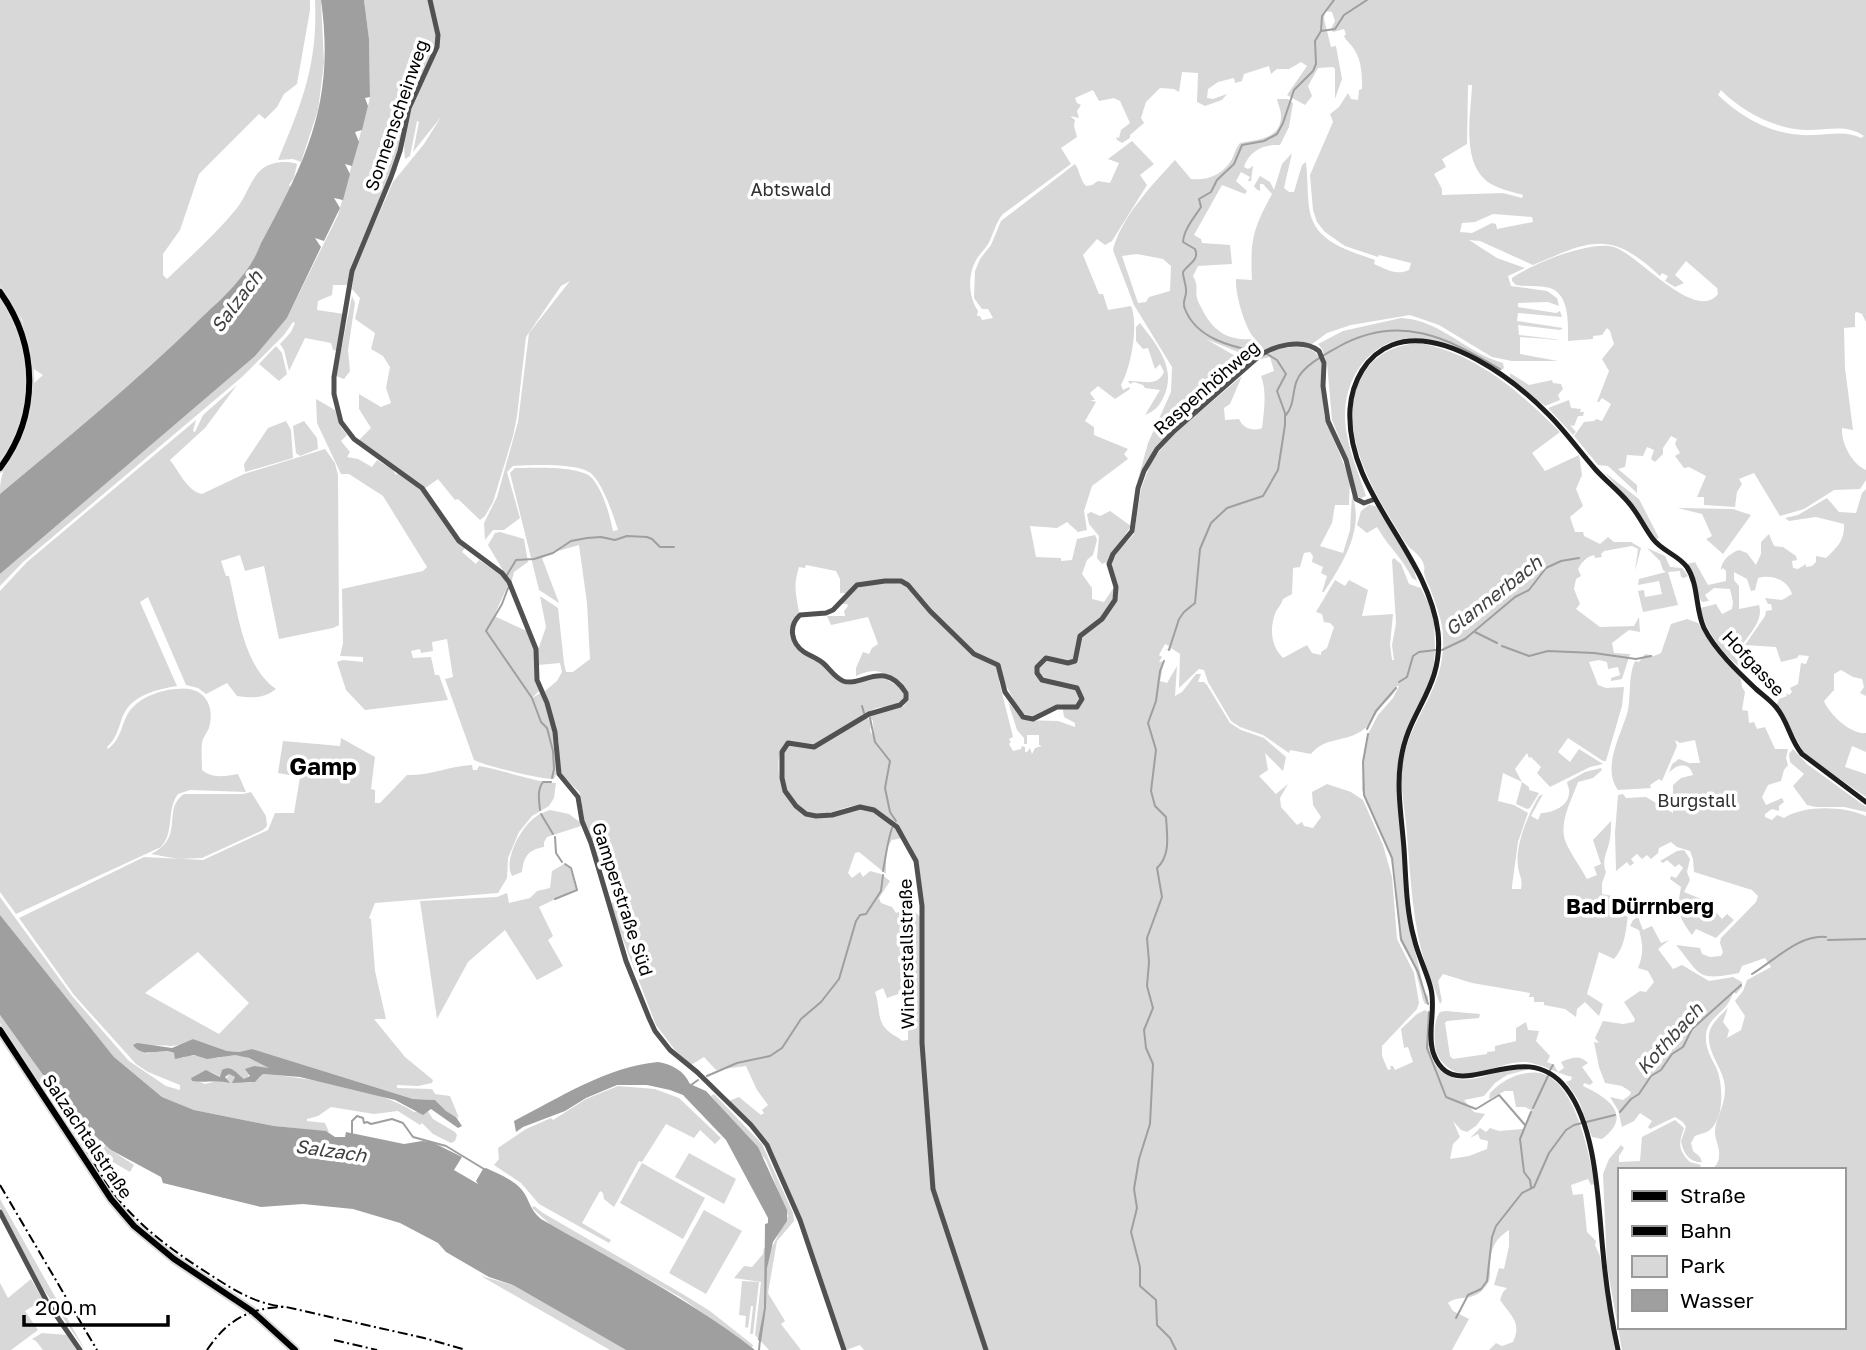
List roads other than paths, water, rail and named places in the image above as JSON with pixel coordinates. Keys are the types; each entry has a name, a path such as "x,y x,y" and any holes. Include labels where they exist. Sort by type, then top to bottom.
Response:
{"main road":[{"path":"0,292 23,334 30,369 30,386 28,407 21,430 0,468"},
{"name":"Hofgasse","path":"1618,1350 1605,1275 1597,1179 1579,1111 1567,1089 1551,1074 1531,1066 1511,1066 1470,1077 1452,1074 1440,1065 1433,1052 1433,998 1414,941 1409,915 1399,777 1404,744 1433,682 1438,649 1436,620 1416,565 1375,499 1359,460 1350,418 1354,386 1371,359 1395,344 1425,341 1451,349 1502,376 1548,413 1597,471 1632,507 1657,544 1686,565 1692,578 1702,623 1710,638 1746,679 1776,707 1794,744 1802,754 1866,802"},
{"name":"Salzachtalstraße","path":"0,1030 111,1199 134,1226 174,1259 252,1311 295,1350"}],"street":[{"name":"Sonnenscheinweg","path":"430,0 438,44 409,108 400,151 391,177 352,271 334,377 336,406 341,422 354,439 422,488 459,541 502,573 509,582 536,649 537,680 555,732 560,778"},
{"name":"Raspenhöhweg","path":"1109,567 1113,554 1132,531 1136,499 1144,471 1163,442 1266,351 1297,344 1314,347 1322,357 1328,421 1346,460 1356,499 1364,503 1375,499"},
{"name":"Winterstallstraße","path":"986,1350 933,1189 922,1054 922,906 916,861 898,829 879,813 860,807 826,816 806,814 788,796 782,778 782,752 788,743 814,747 875,711 902,704 906,693 882,676 870,676 850,682 837,678 822,662 799,648 793,637 792,626 800,615 833,610 857,586 885,580 901,581 908,585 974,654 998,665 1004,688 1013,705 1023,717 1033,719 1058,707 1077,707 1082,702 1082,695 1077,688 1046,682 1039,677 1036,669 1046,658 1068,663 1075,661 1080,636 1101,619 1115,600 1116,587 1109,567"},
{"name":"Gamperstraße Süd","path":"560,778 578,797 582,821 626,961 655,1031 670,1050 697,1072 751,1125 767,1146 800,1220 844,1350"},
{"path":"0,1212 47,1302 80,1350"}],"water":[{"name":"Salzach","path":"321,0 364,0 369,39 370,97 365,98 368,106 362,130 355,132 359,142 352,166 345,164 350,174 343,200 334,198 340,208 324,241 315,238 321,247 287,318 255,356 0,574 0,494 174,344 234,285 256,255 292,183 314,127 321,99 324,68"},
{"name":"Salzach","path":"0,915 114,1057 162,1097 194,1110 274,1126 326,1131 335,1137 345,1137 346,1132 404,1144 432,1142 462,1157 454,1170 478,1184 476,1181 486,1168 510,1180 522,1190 541,1219 677,1297 755,1350 626,1350 513,1285 489,1277 446,1252 438,1243 400,1223 353,1209 303,1204 261,1207 163,1183 161,1177 111,1150 71,1114 0,1015"},
{"path":"193,1039 227,1051 252,1049 413,1099 435,1100 456,1117 462,1126 458,1128 431,1109 423,1115 395,1100 300,1077 263,1074 255,1082 232,1083 235,1077 229,1074 225,1077 230,1083 192,1081 191,1078 206,1070 220,1077 222,1070 229,1068 244,1079 250,1076 245,1069 254,1066 269,1068 249,1058 235,1055 207,1059 194,1055 175,1059 174,1053 147,1053 133,1045 137,1043 172,1048"},
{"path":"658,1062 677,1069 690,1084 706,1091 758,1147 787,1210 787,1221 773,1242 767,1268 766,1308 761,1342 758,1340 764,1308 765,1224 768,1223 768,1218 726,1140 683,1095 647,1085 617,1085 516,1132 514,1121 583,1085 620,1070"}],"waterway":[{"path":"1259,352 1216,340 1190,319 1184,305 1186,290 1183,272 1195,259 1196,253 1195,249 1183,242 1184,237 1201,207 1199,199 1211,192 1217,180 1234,164 1242,145 1264,141 1277,134 1294,90 1313,71 1316,64 1315,41 1321,31 1322,16 1334,0"},
{"path":"1321,31 1335,29 1344,15 1367,0"},
{"path":"1286,415 1296,382 1307,367 1338,347 1360,337 1381,332 1422,333 1460,347 1500,369"},
{"path":"1169,650 1179,619 1195,603 1200,549 1211,523 1227,508 1263,496 1278,470 1285,413 1277,391 1286,374 1277,360 1267,354"},
{"path":"507,575 516,560 534,559 553,553 571,541 587,538 615,540 627,536 647,537 660,547 674,547"},
{"name":"Glannerbach","path":"1442,650 1465,639 1515,597 1529,590 1546,568 1561,561 1579,558"},
{"path":"508,588 486,631 532,698 541,722 547,728 553,751 552,778"},
{"path":"1475,632 1497,643"},
{"path":"1502,646 1529,656 1548,651 1594,653 1636,659 1651,656"},
{"name":"Glannerbach","path":"1399,682 1407,677 1413,656 1419,652 1436,650"},
{"path":"1164,661 1156,701 1148,723 1156,750 1151,791 1155,806 1166,817 1167,844 1164,857 1157,868 1162,897 1147,938 1147,986 1153,1008 1144,1030 1146,1048 1153,1064 1150,1124 1139,1159 1134,1189 1137,1208 1131,1232 1140,1267 1140,1286 1156,1300 1157,1325 1170,1338 1176,1350"},
{"name":"Glannerbach","path":"1367,729 1376,711 1396,688"},
{"path":"862,706 864,713"},
{"path":"870,718 875,742 890,761 885,788 890,812 896,821"},
{"name":"Glannerbach","path":"1368,734 1363,762 1364,795 1392,858 1401,939 1418,972 1428,1004"},
{"path":"540,810 541,785 543,782 551,782"},
{"path":"541,814 553,834"},
{"path":"883,871 892,828"},
{"path":"555,837 556,853 562,862"},
{"path":"555,899 577,890 571,868 565,864"},
{"path":"707,1076 737,1063 770,1056 782,1048 801,1019 821,1002 839,979 856,921 860,915 866,914 881,891 883,875"},
{"name":"Kothbach","path":"1752,974 1797,944 1816,937 1826,937"},
{"name":"Kothbach","path":"1828,940 1866,939"},
{"name":"Kothbach","path":"1620,1112 1639,1094 1651,1076 1661,1070 1672,1054 1683,1047 1692,1029 1741,985"},
{"name":"Glannerbach","path":"1429,1012 1427,1048 1446,1097 1476,1109 1499,1095 1525,1125"},
{"path":"1550,1070 1553,1065"},
{"path":"1533,1108 1548,1076"},
{"path":"691,1085 698,1080"},
{"name":"Glannerbach","path":"1531,1112 1520,1139 1524,1172 1531,1187"},
{"name":"Kothbach","path":"1456,1318 1468,1295 1481,1289 1487,1281 1492,1237 1496,1226 1522,1193 1534,1187 1549,1153 1566,1130 1574,1125 1615,1115"},
{"name":"Salzach","path":"352,1134 352,1121 357,1116 363,1118 364,1123 371,1124 392,1119 403,1123 413,1137 446,1146 484,1169"},
{"path":"759,1350 760,1340"}],"railway":[{"path":"74,1131 115,1195 158,1238 236,1291 264,1303 286,1307"},
{"path":"0,1185 97,1350"},
{"path":"207,1350 223,1331 240,1317 261,1310 286,1307 466,1350"},
{"path":"334,1340 377,1350"}],"district":[{"name":"Gamp","path":"323,765"},
{"name":"Bad Dürrnberg","path":"1640,906"}],"park label":[{"name":"Abtswald","path":"791,189"},
{"name":"Burgstall","path":"1697,800"}]}
